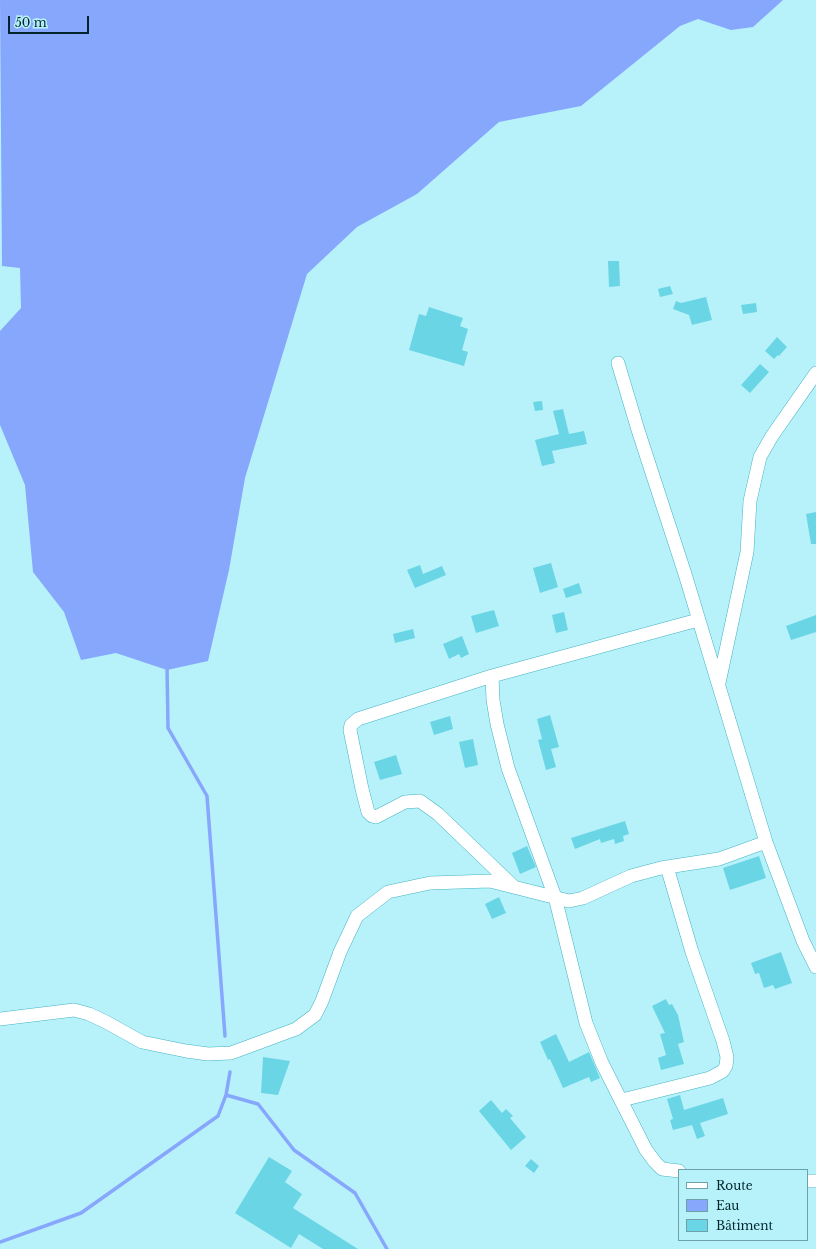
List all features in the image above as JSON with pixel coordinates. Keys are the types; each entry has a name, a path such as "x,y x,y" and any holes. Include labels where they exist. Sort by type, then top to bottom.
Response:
{"street":[{"path":"618,363 766,842 803,941 816,967"},
{"path":"718,687 746,552 750,500 760,457 772,436 816,373"},
{"path":"513,886 438,814 420,801 405,802 376,817 368,812 350,730 353,722 358,719 492,676 698,620"},
{"path":"492,676 496,718 508,768 555,897 586,1023 602,1063 655,1162 662,1169 678,1171"},
{"path":"0,1019 74,1010 89,1014 106,1022 142,1042 208,1054 231,1053 296,1029 315,1015 340,952 358,916 388,892 430,883 490,881 569,901 583,898 631,876 667,867 719,859 766,842"},
{"path":"622,1100 710,1078 723,1071 726,1066 727,1057 723,1041 692,952 667,867"}],"water":[{"path":"0,0 783,0 753,27 731,30 698,19 680,26 581,106 499,122 417,194 357,227 307,274 245,478 229,570 208,661 167,670 116,653 81,660 64,612 33,572 25,485 0,425 0,331 21,308 20,268 2,266"}],"building":[{"path":"608,261 619,261 620,286 609,287"},
{"path":"670,286 673,294 660,297 658,289"},
{"path":"706,297 712,320 692,325 689,315 673,309 676,301 681,303"},
{"path":"756,303 757,312 743,314 741,305"},
{"path":"429,307 463,318 460,326 468,329 462,350 468,352 464,366 409,350 419,314 426,316"},
{"path":"777,337 787,347 774,359 765,351"},
{"path":"760,364 769,372 750,393 741,385"},
{"path":"542,401 543,410 535,411 533,402"},
{"path":"563,409 569,434 584,431 587,444 552,451 555,463 542,466 535,440 559,434 553,411"},
{"path":"816,512 816,544 811,544 806,514"},
{"path":"551,563 558,587 540,593 533,568"},
{"path":"420,565 423,574 442,566 446,575 415,588 407,570"},
{"path":"579,583 582,593 566,598 563,589"},
{"path":"494,610 499,626 476,633 471,616"},
{"path":"564,612 568,630 556,633 552,615"},
{"path":"816,615 816,632 791,640 786,626"},
{"path":"413,629 415,638 395,643 393,634"},
{"path":"462,636 469,654 461,658 459,654 449,659 443,644"},
{"path":"550,715 559,747 551,749 556,767 546,770 538,740 542,739 537,719"},
{"path":"450,716 453,729 434,735 430,722"},
{"path":"473,739 478,765 465,768 459,742"},
{"path":"396,755 402,774 380,780 374,762"},
{"path":"625,821 629,834 623,836 624,841 615,844 614,839 601,843 600,839 575,849 571,838"},
{"path":"527,846 536,867 520,874 512,853"},
{"path":"759,856 766,878 730,890 723,868"},
{"path":"499,897 506,913 492,919 485,904"},
{"path":"781,952 792,983 775,989 773,985 764,988 759,973 755,974 751,963"},
{"path":"666,999 669,1005 672,1004 678,1015 684,1042 678,1044 684,1064 661,1070 658,1058 666,1055 660,1034 665,1033 652,1006"},
{"path":"556,1034 569,1062 589,1052 600,1078 591,1082 589,1077 563,1088 550,1059 548,1060 540,1042"},
{"path":"263,1057 290,1061 278,1095 261,1093"},
{"path":"680,1095 684,1110 723,1098 728,1114 700,1123 705,1136 697,1139 692,1125 673,1130 670,1120 673,1119 667,1099"},
{"path":"491,1100 502,1113 506,1109 513,1116 510,1118 526,1137 511,1150 479,1111"},
{"path":"269,1157 292,1171 285,1182 302,1194 293,1208 358,1249 323,1249 299,1234 291,1248 235,1213"},
{"path":"531,1159 539,1166 534,1173 525,1166"}],"waterway":[{"path":"167,667 168,728 207,796 225,1036"},
{"path":"0,1242 81,1213 218,1116 226,1095 230,1072"},
{"path":"226,1095 258,1104 294,1150 355,1193 387,1249"}]}
